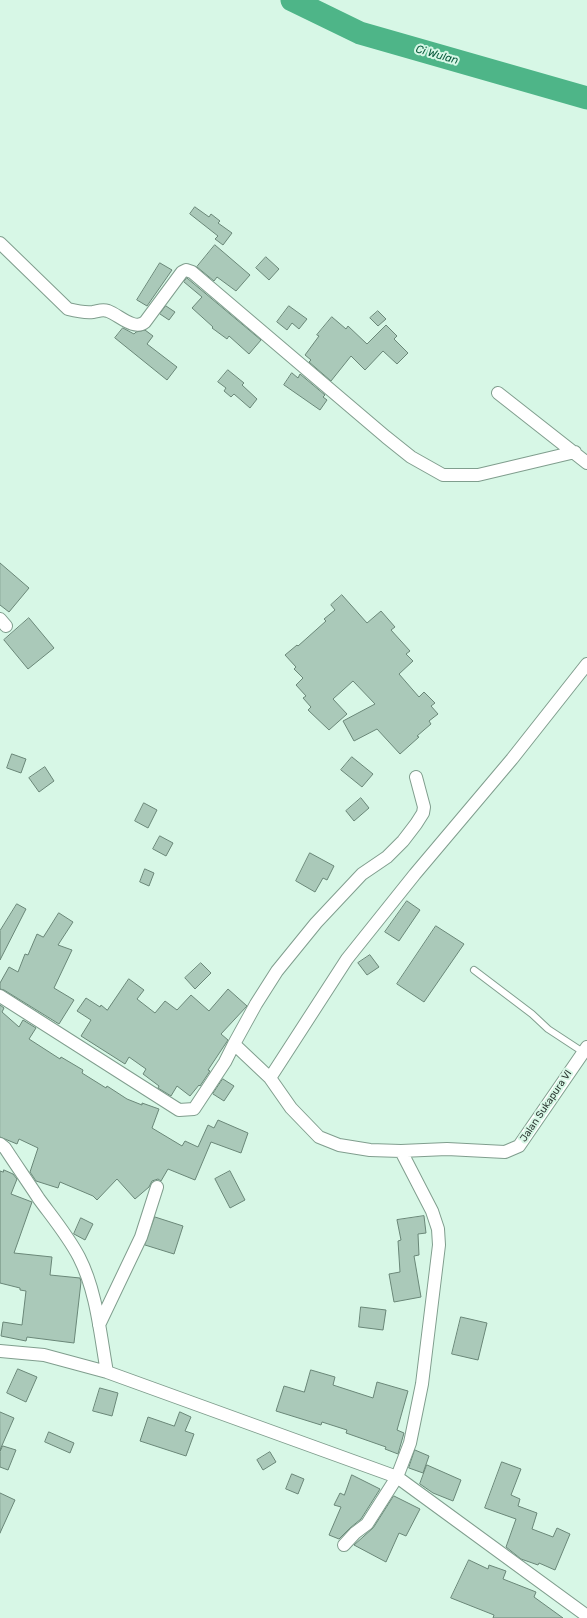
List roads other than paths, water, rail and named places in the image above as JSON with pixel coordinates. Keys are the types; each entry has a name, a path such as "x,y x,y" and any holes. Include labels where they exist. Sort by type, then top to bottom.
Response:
{"street":[{"path":"0,243 68,309 76,312 92,312 101,310 109,311 136,325 141,325 145,322 182,272 186,270 192,272 386,437 411,457 443,474 478,475 575,452"},
{"path":"498,393 575,452 587,463"},
{"path":"270,1078 347,959 415,874 512,759 587,664"},
{"path":"0,996 179,1110 194,1110 225,1062 256,1004 277,971 316,923 362,874 387,857 403,841 416,824 423,813 424,808 416,777"},
{"name":"Jalan Sukapura VI","path":"234,1044 270,1078 291,1108 319,1137 339,1145 370,1150 401,1151 447,1149 505,1152 519,1146 585,1050"},
{"path":"0,1144 5,1148 40,1200 61,1226 79,1258 91,1289 107,1372"},
{"path":"344,1546 355,1533 367,1524 397,1477 410,1443 422,1384 439,1245 438,1229 432,1211 401,1151"},
{"path":"98,1325 141,1237 157,1187"},
{"path":"0,1351 44,1355 107,1372 397,1477 587,1616"}],"lane":[{"path":"474,970 532,1014 548,1029 585,1050"}],"waterway":[{"name":"Ci Wulan","path":"292,0 360,33 587,98"}]}
